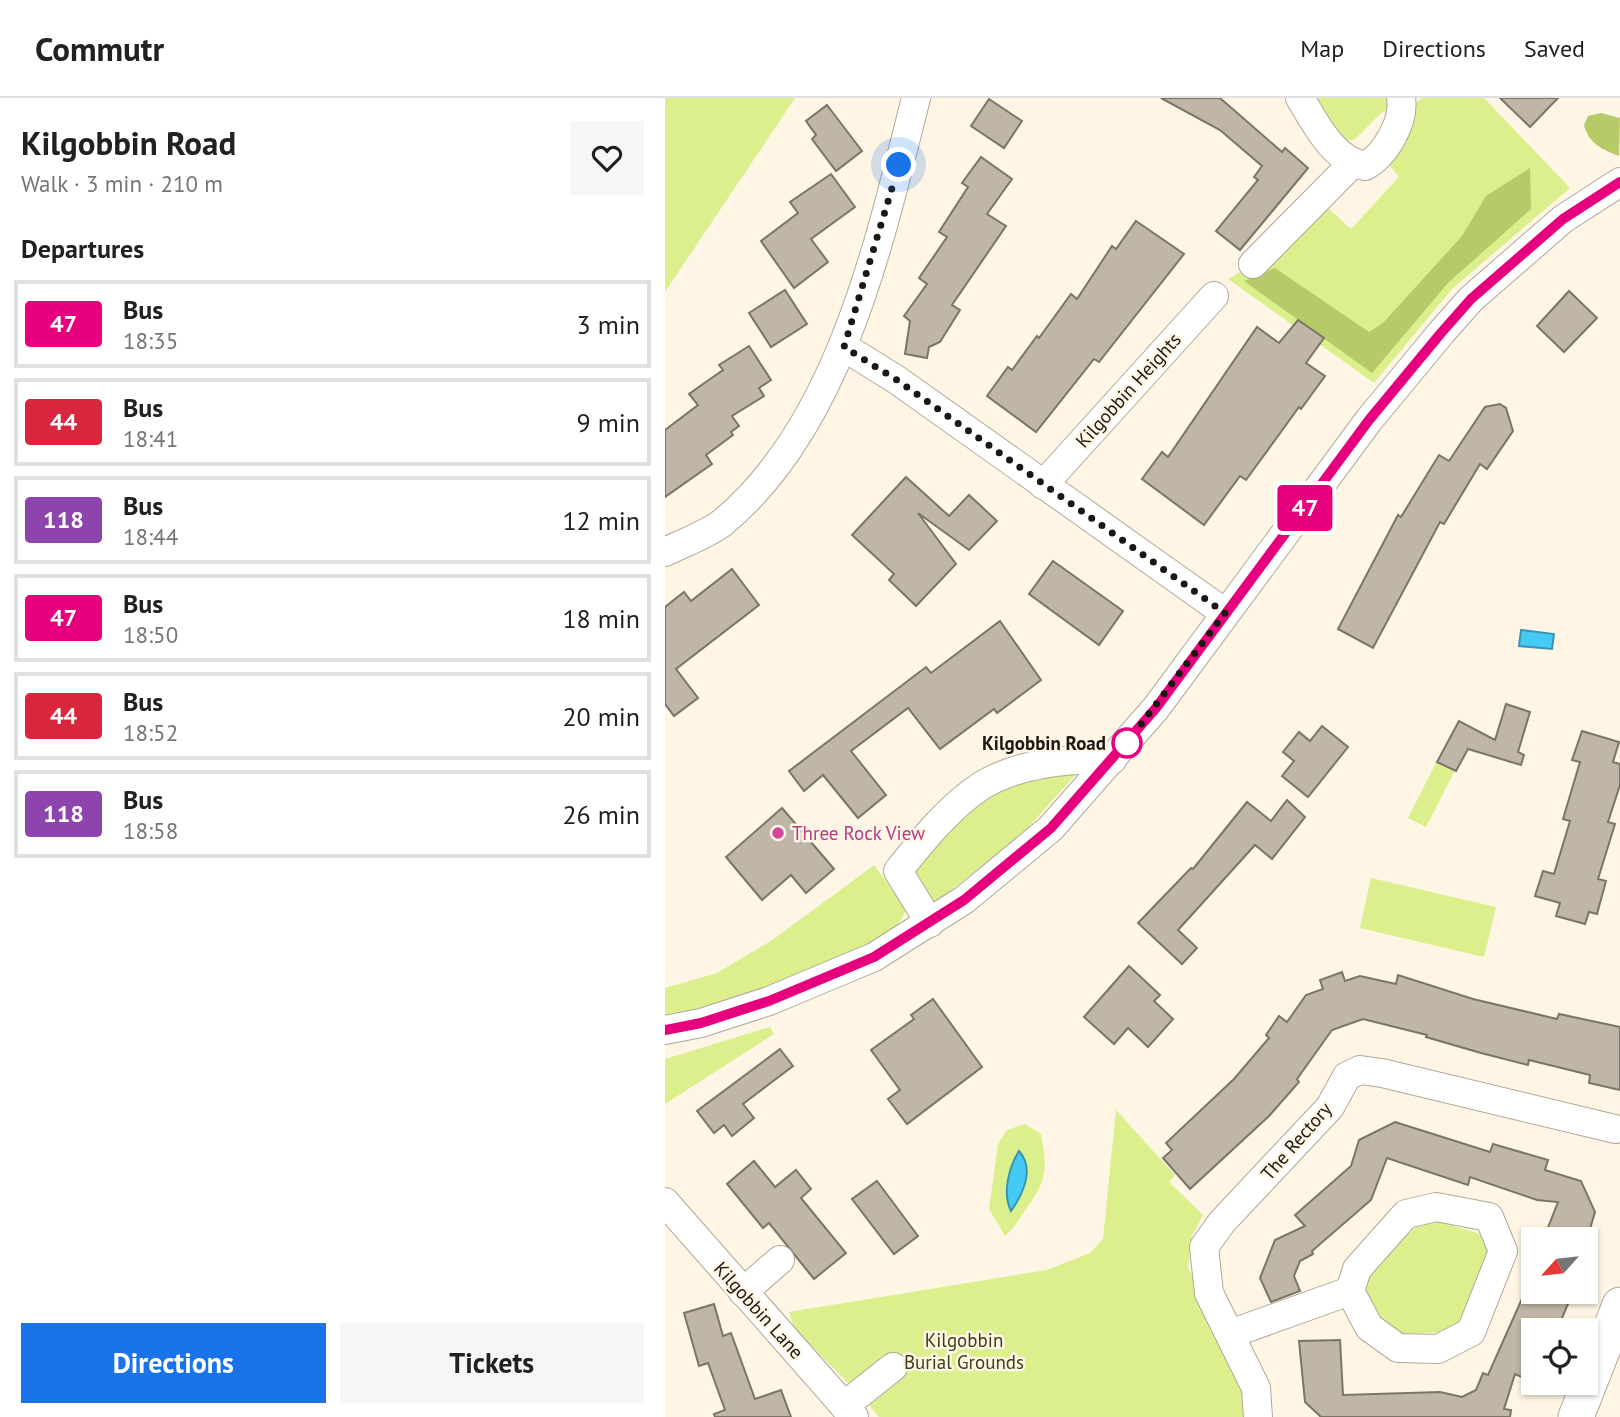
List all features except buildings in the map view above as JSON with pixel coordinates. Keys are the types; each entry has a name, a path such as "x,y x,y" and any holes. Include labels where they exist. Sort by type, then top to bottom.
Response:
{"main road":[{"path":"1576,1417 1620,1306"}],"street":[{"path":"665,552 721,524 779,464 844,347 890,198 916,98"},
{"path":"1300,98 1325,138 1353,163 1365,166 1376,159 1395,129 1401,98"},
{"path":"1253,264 1353,163"},
{"path":"665,1030 701,1023 807,988 874,957 964,900 1051,828 1156,708 1369,420 1471,299 1563,219 1620,182"},
{"name":"Kilgobbin Heights","path":"1043,485 1213,296"},
{"path":"844,347 897,380 1225,613"},
{"path":"930,923 898,871 929,833 972,794 982,786 1038,764 1078,758 1112,760"},
{"name":"The Rectory","path":"1258,1417 1256,1388 1209,1293 1204,1247 1222,1222 1330,1107 1342,1082 1352,1072 1382,1073 1615,1129"},
{"name":"Kilgobbin Lane","path":"665,1202 849,1412"},
{"path":"1436,1208 1489,1217 1503,1251 1471,1332 1438,1349 1398,1348 1369,1326 1350,1291 1357,1269 1406,1214 1436,1208"},
{"path":"743,1292 780,1261"},
{"path":"1230,1334 1350,1291"},
{"path":"849,1412 893,1367"}],"green space":[{"path":"665,98 795,98 665,292"},
{"path":"1312,98 1388,98 1388,110 1380,114 1354,140 1343,140"},
{"path":"1422,98 1484,98 1570,188 1452,289 1374,383 1228,279 1267,257 1328,208 1351,229 1399,177 1388,163 1408,110"},
{"path":"1601,113 1620,118 1619,156 1597,145 1586,132 1584,125 1588,116"},
{"path":"1530,168 1531,209 1448,283 1372,373 1244,281 1275,268 1369,332 1383,323 1462,236 1486,196"},
{"path":"1458,720 1476,729 1426,827 1408,818"},
{"path":"1077,773 1025,831 934,904 907,868 927,846 1009,781"},
{"path":"874,865 905,907 898,924 875,942 842,959 759,990 665,1017 665,988 717,973 774,939"},
{"path":"1371,878 1496,907 1484,957 1360,928"},
{"path":"770,1027 774,1034 665,1104 665,1059"},
{"name":"Kilgobbin Burial Grounds","path":"1116,1110 1175,1175 1169,1182 1203,1215 1192,1236 1188,1267 1226,1344 1250,1417 879,1417 870,1406 871,1397 856,1382 848,1383 794,1328 789,1312 1047,1270 1090,1253 1103,1239"},
{"path":"1025,1124 1041,1134 1044,1172 1035,1196 1005,1236 989,1209 998,1144 1007,1130"},
{"path":"1430,1219 1477,1233 1488,1241 1489,1253 1456,1332 1389,1334 1362,1288 1378,1263 1422,1221"}],"water":[{"path":"1521,630 1554,634 1552,649 1519,646"},
{"path":"1019,1151 1024,1158 1027,1173 1020,1197 1011,1211 1007,1196 1008,1180"}],"bus line":[{"name":"47","path":"665,1030 701,1023 807,988 874,957 964,900 1051,828 1156,708 1369,420 1441,333 1471,299 1563,219 1620,182"}],"place":[{"name":"Kilgobbin Road","path":"1127,743"},
{"name":"Three Rock View","path":"778,833"}],"route":[{"path":"899,165 844,347 897,380 1225,613 1127,743"}]}
